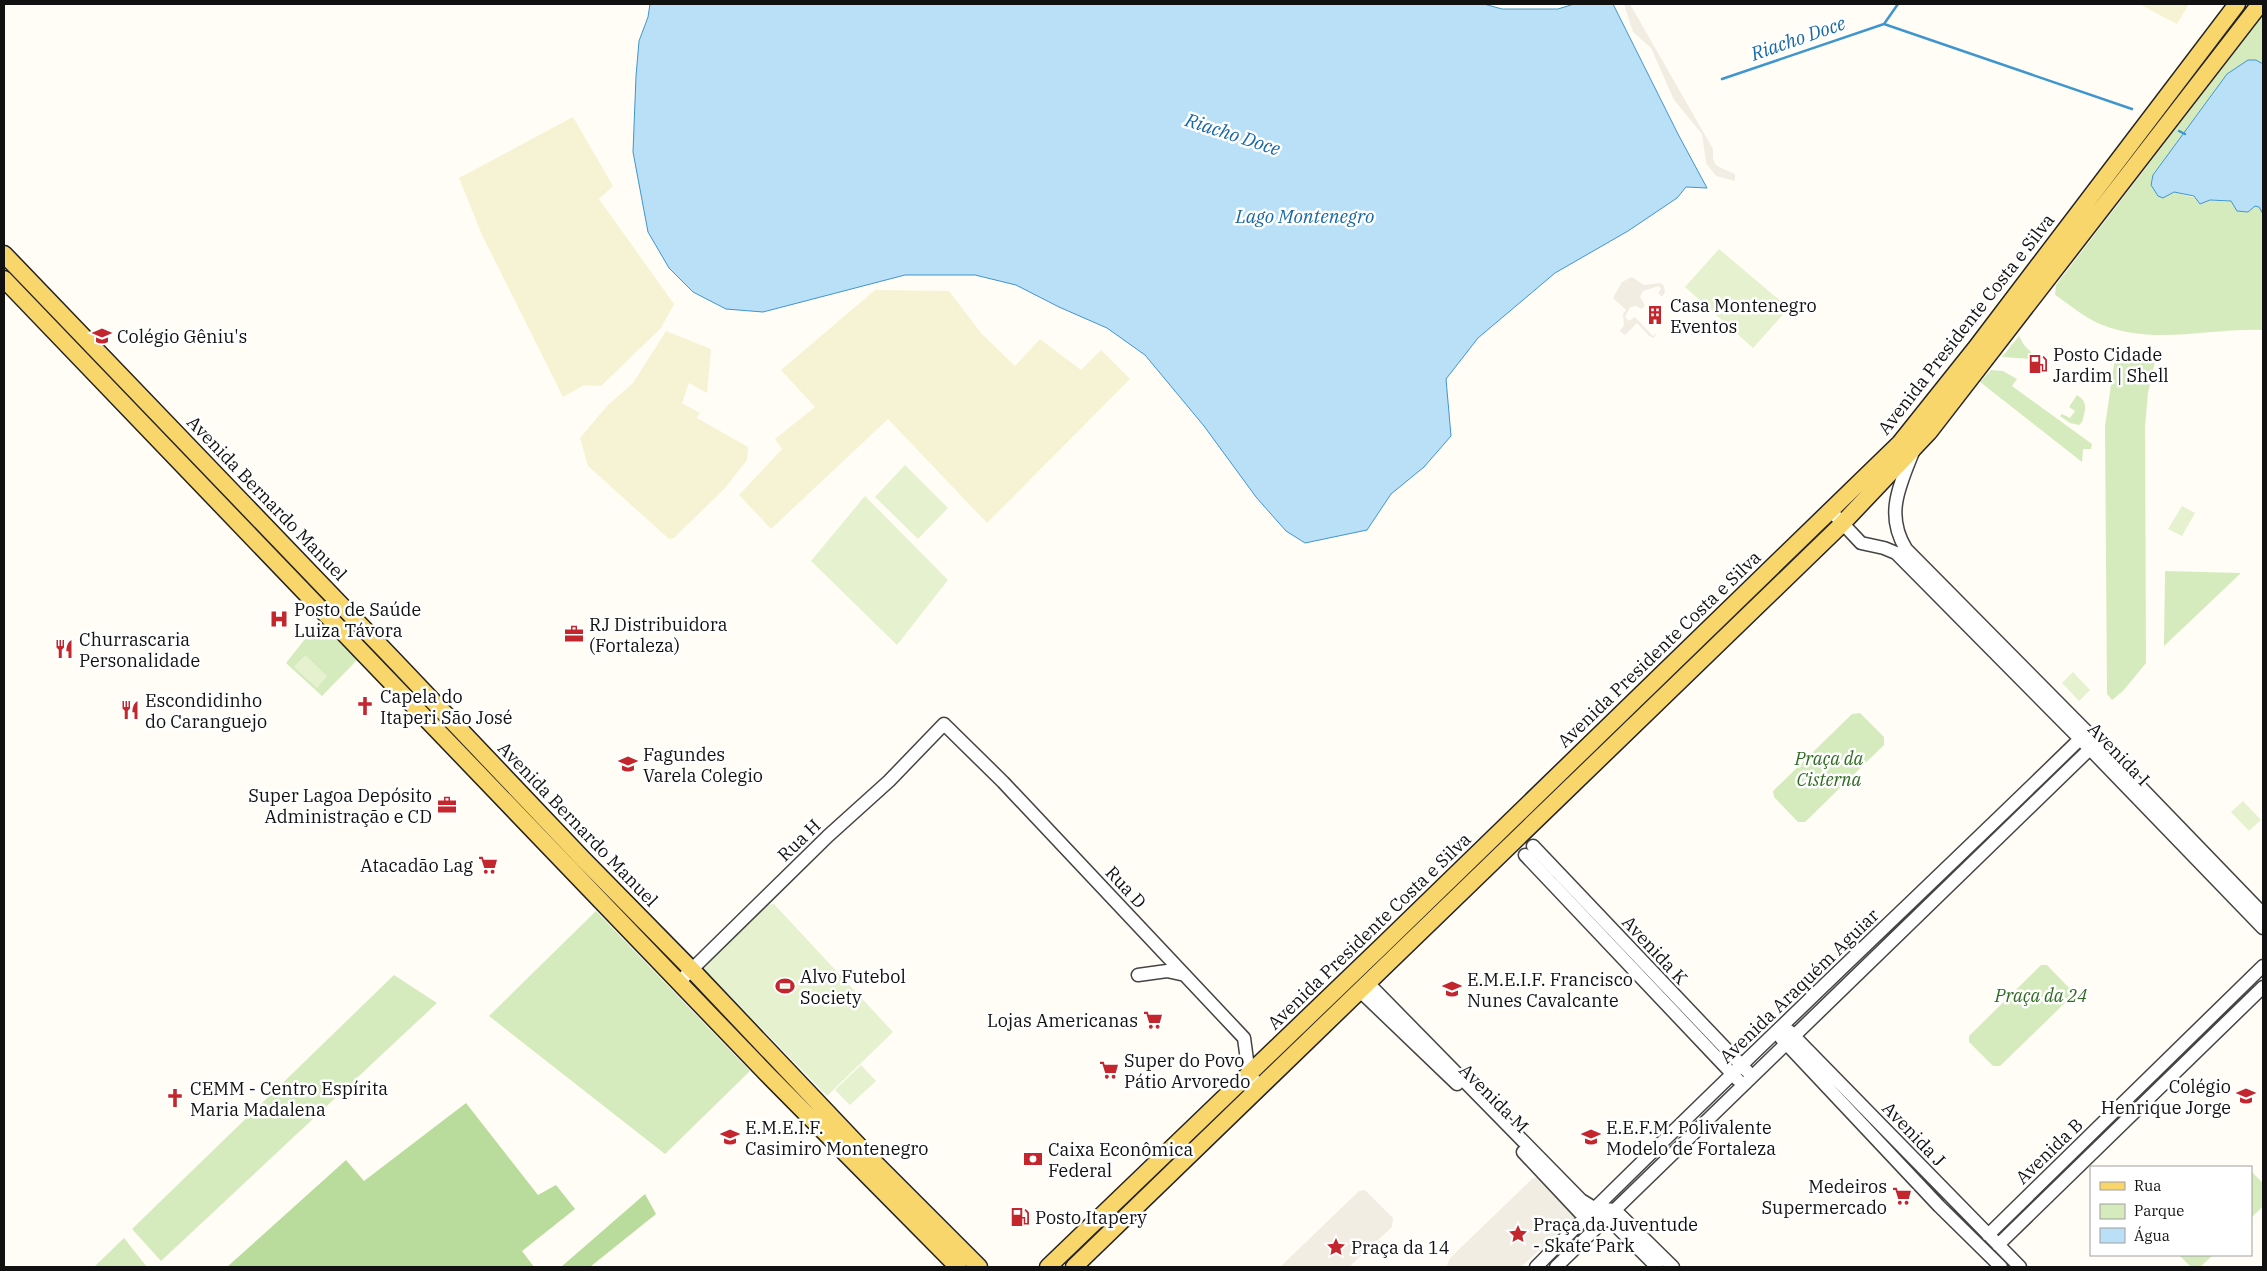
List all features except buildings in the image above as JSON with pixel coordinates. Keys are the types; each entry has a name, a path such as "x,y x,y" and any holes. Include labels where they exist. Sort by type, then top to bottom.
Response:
{"main road":[{"name":"Avenida Presidente Costa e Silva","path":"1048,1267 1254,1080 1363,986 1697,663 1837,516 1919,420 2237,4"},
{"name":"Avenida Presidente Costa e Silva","path":"1074,1267 1254,1080 1685,650 1913,451 1990,356 2260,4"},
{"name":"Avenida Bernardo Manuel","path":"4,254 878,1166 979,1267"},
{"name":"Avenida Bernardo Manuel","path":"4,279 678,982 958,1267"},
{"path":"99,377 113,367"},
{"path":"111,391 125,380"},
{"path":"1685,650 1697,663"},
{"path":"382,672 394,660"},
{"path":"394,684 406,672"}],"street":[{"name":"Avenida I","path":"1913,451 1899,489 1894,513 1895,523 1906,549 1951,602"},
{"name":"Avenida I","path":"1837,516 1861,543 1884,548 1896,553 1951,602 2263,914"},
{"name":"Rua D","path":"944,724 1003,782 1244,1038 1254,1080"},
{"name":"Rua H","path":"678,982 828,836 889,781 944,724"},
{"name":"Avenida I","path":"2089,741 2263,928"},
{"name":"Avenida Araquém Aguiar","path":"1536,1267 1737,1070 2089,741"},
{"name":"Avenida Araquém Aguiar","path":"1556,1267 1791,1040 2089,741"},
{"name":"Avenida K","path":"1529,851 1748,1082"},
{"name":"Avenida B","path":"1988,1235 2263,966"},
{"path":"1138,975 1167,971 1185,975"},
{"name":"Avenida M","path":"1363,986 1581,1200 1589,1213"},
{"name":"Avenida B","path":"1998,1245 2263,987"},
{"name":"Avenida J","path":"1780,1030 2020,1267"},
{"name":"Avenida J","path":"1791,1040 1939,1206 2001,1267"},
{"path":"1589,1213 1611,1214 1673,1267"},
{"path":"1611,1214 1657,1267"}],"shaded area":[{"path":"1624,4 1630,4 1713,149 1713,159 1716,165 1735,174 1735,181 1716,176 1706,163 1702,134 1674,100 1651,48 1633,32"},
{"path":"2139,4 2189,4 2177,24"},
{"path":"573,117 613,186 599,199 674,304 661,328 601,386 584,385 563,397 482,235 459,178"},
{"path":"1632,277 1644,285 1660,283 1664,286 1665,292 1662,297 1658,293 1661,289 1659,286 1643,291 1640,297 1645,305 1642,309 1636,306 1630,307 1625,317 1629,321 1635,317 1653,336 1657,333 1654,338 1649,336 1637,323 1625,335 1620,331 1624,325 1623,314 1626,310 1613,298 1622,282"},
{"path":"875,290 949,291 981,333 1015,366 1040,339 1081,370 1101,350 1130,379 987,523 888,419 771,529 739,495 782,449 775,439 815,407 781,370"},
{"path":"666,331 711,349 707,393 689,383 682,403 700,413 697,418 748,447 747,460 725,488 674,538 669,539 588,466 580,438 607,406 633,383"},
{"name":"Praça da Juventude - Skate Park","path":"1540,1176 1575,1212 1576,1221 1549,1248 1538,1251 1521,1267 1449,1267 1447,1265 1450,1258 1533,1178"},
{"name":"Praça da 14","path":"1365,1190 1393,1218 1392,1227 1349,1267 1280,1267 1359,1191"}],"green space":[{"path":"2263,15 2263,64 2256,60 2227,74 2153,175 2151,185 2201,199 2231,201 2237,211 2248,212 2254,206 2259,207 2263,214 2263,330 2160,335 2140,334 2100,324 2088,318 2055,295 2056,285"},
{"path":"1719,249 1789,308 1753,348 1685,287"},
{"path":"2019,336 2031,352 2031,359 2002,357"},
{"path":"2126,353 2141,353 2156,357 2148,393 2145,427 2146,663 2123,691 2112,700 2107,694 2105,426 2115,358"},
{"path":"1991,370 2003,371 2017,379 2012,386 2092,444 2091,449 2083,449 2082,462 1980,382"},
{"path":"2077,395 2085,404 2082,422 2079,425 2070,423 2060,416 2062,414 2070,418 2075,411 2069,407"},
{"path":"905,465 948,508 918,539 875,497"},
{"path":"865,496 948,580 897,645 811,561"},
{"path":"2182,506 2195,513 2182,536 2168,529"},
{"path":"2165,571 2241,573 2164,646"},
{"path":"320,620 323,620 357,660 322,696 286,663"},
{"path":"305,655 327,676 317,688 294,667"},
{"path":"2073,672 2090,690 2079,701 2062,683"},
{"name":"Praça da Cisterna","path":"1860,713 1884,737 1884,745 1805,822 1798,822 1774,797 1773,791 1852,714"},
{"path":"2243,801 2261,820 2249,831 2231,812"},
{"name":"Alvo Futebol Society","path":"774,904 893,1032 827,1096 703,968 767,905"},
{"path":"596,911 750,1071 665,1154 489,1016"},
{"name":"Praça da 24","path":"2041,965 2047,965 2071,990 2071,997 2000,1066 1993,1066 1969,1042 1969,1036"},
{"path":"394,975 437,1003 161,1261 132,1229"},
{"path":"861,1065 876,1081 850,1105 835,1090"},
{"path":"466,1103 538,1195 556,1185 575,1209 522,1251 534,1267 227,1267 346,1160 364,1181"},
{"path":"2252,1172 2263,1183 2263,1206 2252,1217"},
{"path":"645,1194 656,1214 590,1267 561,1267"},
{"path":"124,1238 147,1267 94,1267"},
{"path":"2180,1256 2212,1256 2200,1267 2191,1267"}],"water":[{"name":"Lago Montenegro","path":"650,4 1484,4 1502,9 1558,9 1574,4 1613,4 1707,188 1686,187 1677,198 1628,231 1555,273 1478,338 1446,379 1451,436 1424,467 1391,494 1367,530 1305,543 1286,531 1256,497 1204,426 1145,355 1107,328 1059,307 1016,285 975,275 905,275 763,312 726,309 693,292 669,268 648,232 633,152 639,41 648,17"},
{"path":"2248,60 2256,60 2263,64 2263,214 2259,207 2255,206 2248,212 2237,211 2231,201 2210,200 2200,204 2194,196 2174,192 2163,198 2158,196 2151,185 2153,175 2227,74"}],"waterway":[{"path":"1884,24 1898,4"},
{"path":"1884,24 2132,109"},
{"name":"Riacho Doce","path":"1722,79 1884,24"},
{"path":"2179,131 2185,134"}],"place":[{"name":"Casa Montenegro Eventos","path":"1655,315"},
{"name":"Colégio Gêniu's","path":"102,336"},
{"name":"Posto Cidade Jardim | Shell","path":"2038,364"},
{"name":"Posto de Saúde Luiza Távora","path":"279,619"},
{"name":"RJ Distribuidora (Fortaleza)","path":"574,634"},
{"name":"Churrascaria Personalidade","path":"64,649"},
{"name":"Capela do Itaperi São José","path":"365,706"},
{"name":"Escondidinho do Caranguejo","path":"130,710"},
{"name":"Fagundes Varela Colegio","path":"628,764"},
{"name":"Super Lagoa Depósito Administração e CD","path":"447,805"},
{"name":"Atacadão Lag","path":"488,865"},
{"name":"Alvo Futebol Society","path":"785,986"},
{"name":"E.M.E.I.F. Francisco Nunes Cavalcante","path":"1452,989"},
{"name":"Lojas Americanas","path":"1153,1020"},
{"name":"Super do Povo Pátio Arvoredo","path":"1109,1070"},
{"name":"Colégio Henrique Jorge","path":"2246,1096"},
{"name":"CEMM - Centro Espírita Maria Madalena","path":"175,1098"},
{"name":"E.M.E.I.F. Casimiro Montenegro","path":"730,1137"},
{"name":"E.E.F.M. Polivalente Modelo de Fortaleza","path":"1591,1137"},
{"name":"Caixa Econômica Federal","path":"1033,1159"},
{"name":"Medeiros Supermercado","path":"1902,1196"},
{"name":"Posto Itapery","path":"1020,1217"},
{"name":"Praça da Juventude - Skate Park","path":"1518,1234"},
{"name":"Praça da 14","path":"1336,1247"}]}
